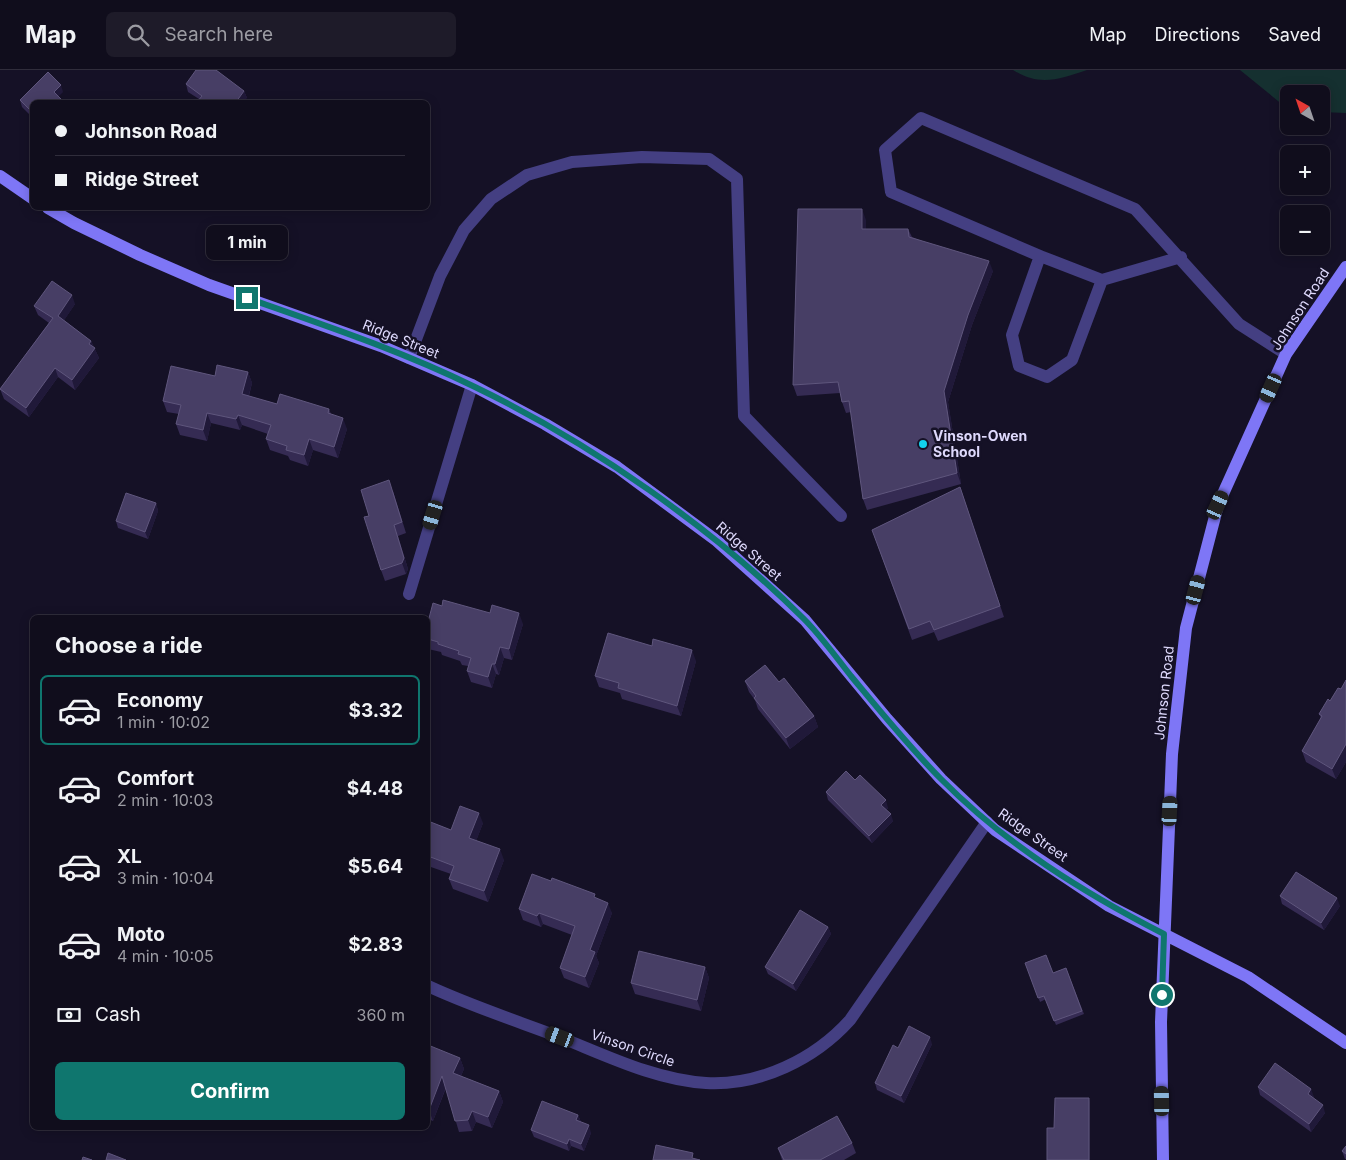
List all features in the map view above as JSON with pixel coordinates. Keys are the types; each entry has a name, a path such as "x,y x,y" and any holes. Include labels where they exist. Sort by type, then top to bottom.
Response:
{"street":[{"path":"1181,257 1102,280 1040,256 891,192 885,150 921,118 1135,209 1181,257 1239,324 1286,354"},
{"path":"409,358 440,276 464,230 491,200 527,175 572,162 642,157 709,159 737,178 744,416 841,516"},
{"path":"0,176 30,197"},
{"name":"Ridge Street","path":"51,210 115,243 209,285 340,331 472,385 537,420 616,467 717,541 806,620 886,719 941,779 995,830 1109,906 1248,977 1346,1043"},
{"path":"1040,256 1012,335 1019,366 1038,374 1047,377 1072,360 1102,280"},
{"name":"Johnson Road","path":"1163,1160 1161,1022 1164,934 1172,754 1186,628 1218,505 1286,354 1346,267"},
{"path":"409,594 472,385"},
{"name":"Vinson Circle","path":"430,987 632,1065 674,1078 706,1083 735,1082 760,1077 808,1055 833,1038 850,1020 986,822"}],"green space":[{"path":"1013,70 1087,70 1050,80 1041,80"},
{"path":"1240,70 1346,70 1346,113 1330,112 1330,85 1280,85 1280,103"}],"building":[{"path":"196,70 216,70 244,91 237,100 199,100 202,96 186,84"},
{"path":"48,72 61,85 54,92 62,100 30,100 30,110 20,100"},
{"path":"798,209 862,209 862,229 908,229 909,237 989,261 968,315 944,391 957,473 863,499 849,401 842,402 838,382 793,385"},
{"path":"52,281 72,295 58,316 91,341 89,344 95,348 72,380 55,368 26,408 0,389 53,318 34,306"},
{"path":"217,365 248,372 242,394 277,404 280,394 329,409 328,413 343,418 334,447 309,439 304,455 286,450 287,446 266,439 271,425 238,415 236,419 207,413 203,430 176,424 181,405 163,401 171,366 215,376"},
{"path":"389,480 402,522 394,525 404,558 402,563 381,570 364,517 369,516 361,490"},
{"path":"960,487 1000,606 934,630 930,621 909,629 872,530"},
{"path":"126,493 156,503 145,532 116,521"},
{"path":"443,600 490,613 492,605 519,613 509,649 500,647 495,664 492,664 488,677 467,671 471,658 458,654 459,651 430,640 430,615 433,603 442,606"},
{"path":"608,633 652,646 653,639 692,650 677,706 618,688 619,683 595,676"},
{"path":"765,665 779,682 784,678 814,716 786,738 754,698 756,696 745,681"},
{"path":"1346,680 1346,744 1332,769 1302,751 1322,716 1319,714 1328,699 1330,701 1338,688 1341,689"},
{"path":"846,771 855,780 860,775 886,800 881,805 891,814 869,836 826,792"},
{"path":"460,806 479,813 469,838 500,849 484,891 449,879 454,866 430,857 430,822 451,830"},
{"path":"1296,872 1337,898 1321,923 1280,896"},
{"path":"532,874 551,881 552,878 595,894 594,897 608,903 590,950 595,952 585,977 560,968 575,926 539,913 537,916 519,909"},
{"path":"800,910 828,927 793,984 765,967"},
{"path":"639,951 705,967 697,1000 631,983"},
{"path":"1046,955 1053,973 1066,968 1082,1011 1054,1021 1044,996 1038,998 1025,963"},
{"path":"909,1026 930,1037 901,1096 875,1083 893,1045 898,1048"},
{"path":"430,1046 460,1058 453,1073 499,1091 488,1117 472,1111 468,1120 455,1121 442,1076 430,1107"},
{"path":"1275,1063 1311,1089 1308,1094 1323,1105 1309,1124 1258,1087"},
{"path":"1055,1098 1089,1098 1089,1160 1047,1160 1047,1128 1054,1128"},
{"path":"542,1101 578,1115 576,1120 589,1125 581,1144 569,1139 567,1144 531,1130"},
{"path":"837,1116 852,1143 820,1160 784,1160 778,1148"},
{"path":"656,1145 693,1153 692,1158 700,1160 653,1160"},
{"path":"1346,1146 1346,1154 1342,1151"},
{"path":"108,1153 126,1160 106,1160"}],"place":[{"name":"Vinson-Owen School","path":"923,444"}],"route":[{"path":"247,298 381,346 472,385 545,424 616,467 717,541 806,620 886,719 941,779 995,830 1109,906 1164,934 1162,995"}]}
